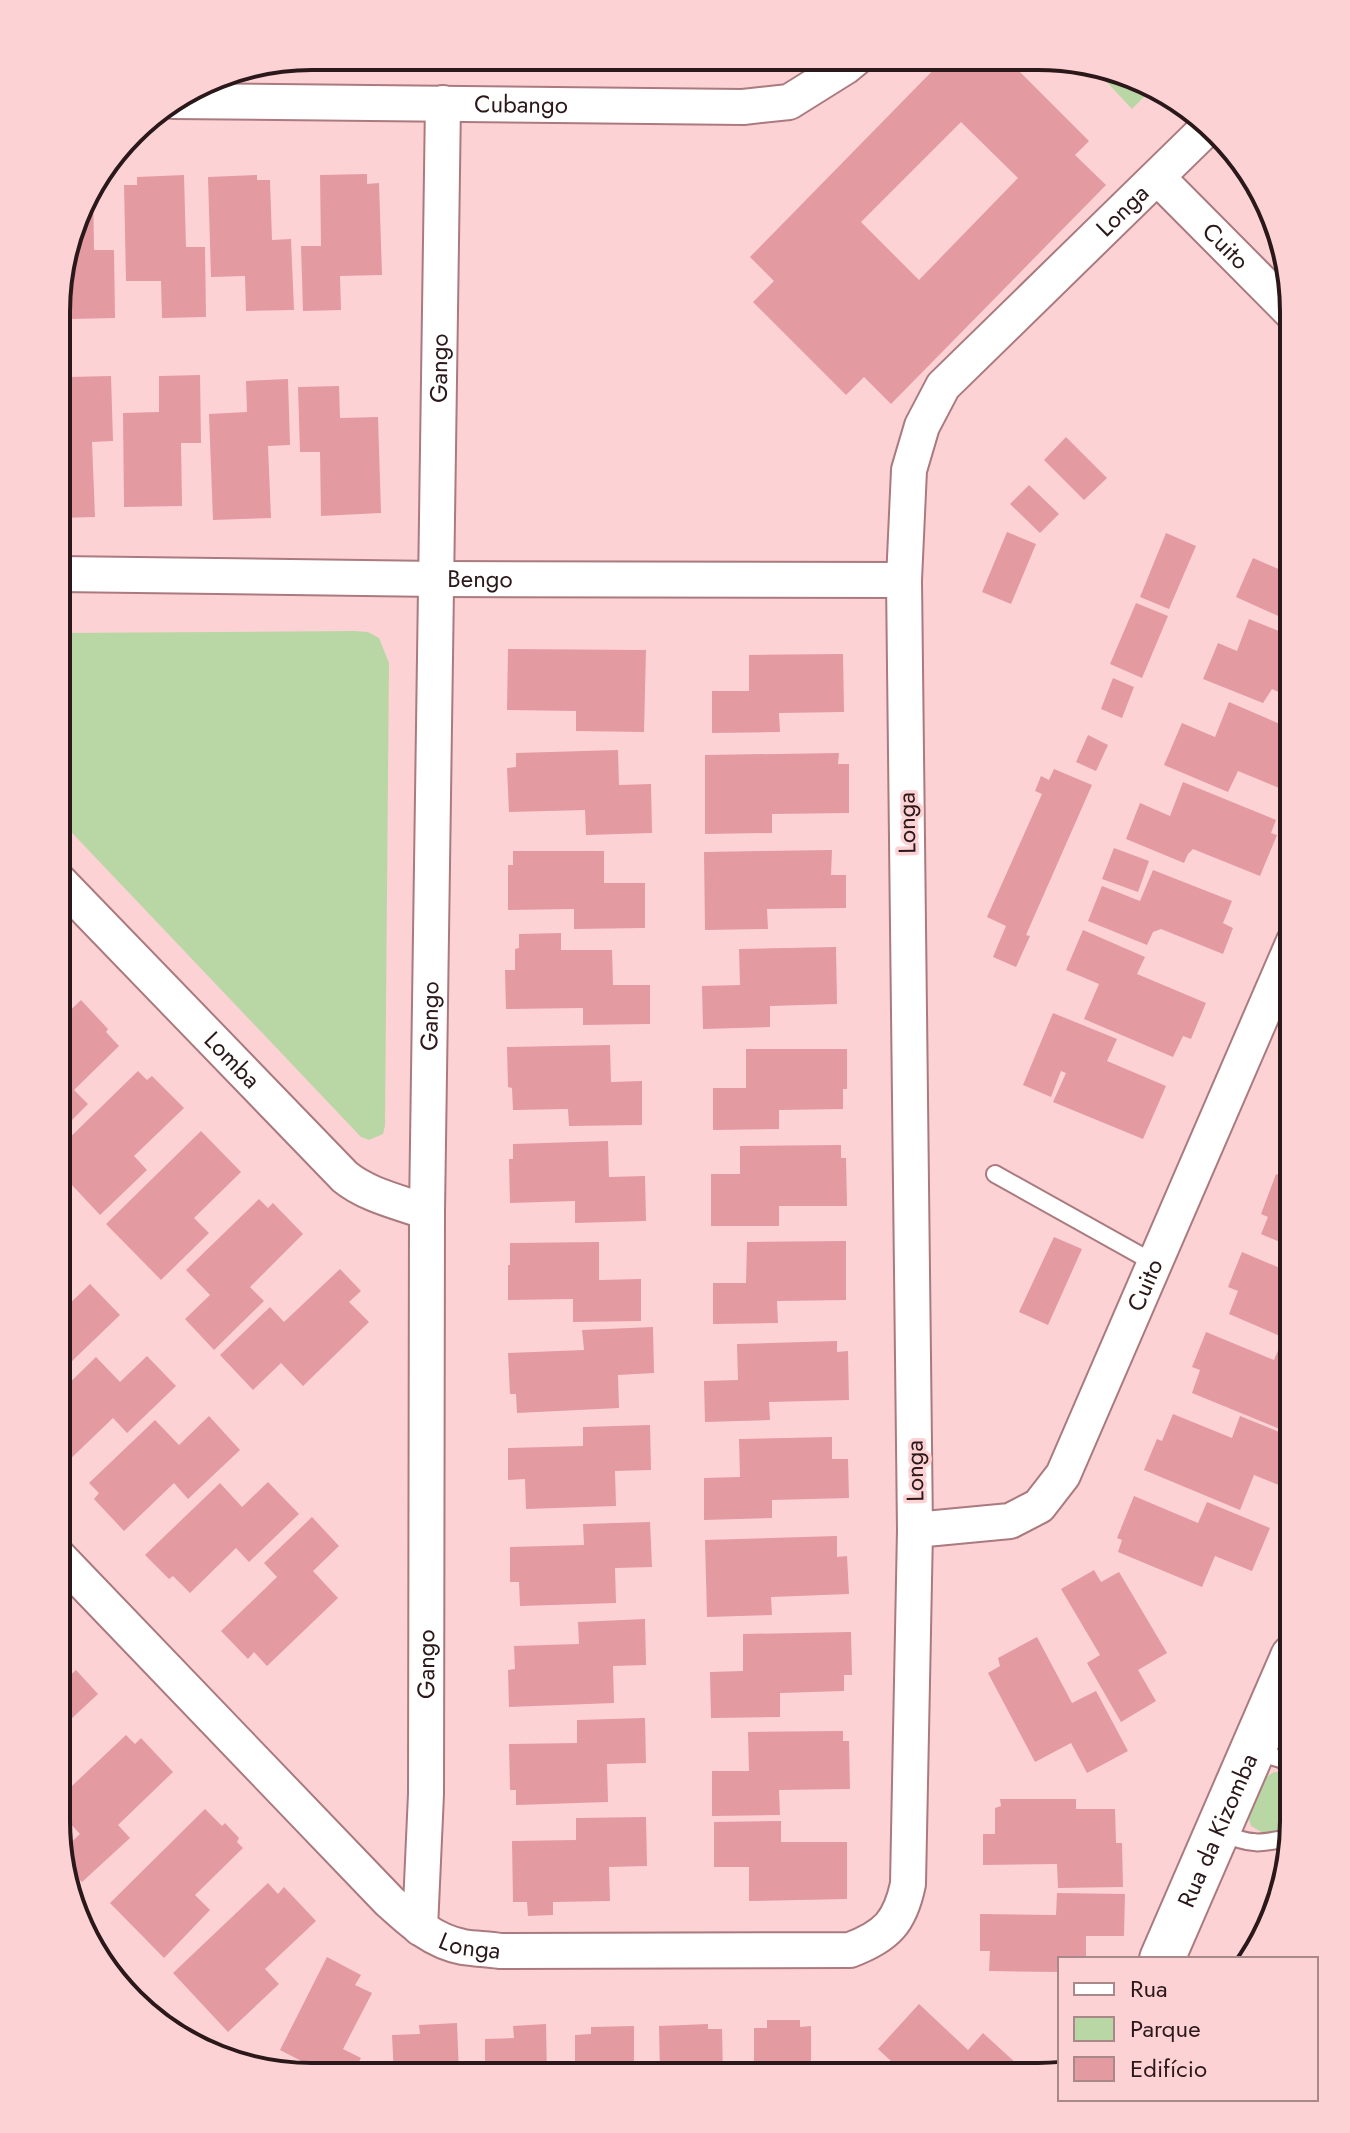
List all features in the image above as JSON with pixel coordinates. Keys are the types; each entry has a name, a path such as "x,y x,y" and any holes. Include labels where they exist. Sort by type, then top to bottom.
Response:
{"main road":[{"name":"Rua da Kizomba","path":"1163,1957 1279,1689"}],"street":[{"name":"Cubango","path":"193,101 743,107 789,102 840,70"},
{"name":"Gango","path":"420,1928 426,1794 427,1212 443,103"},
{"name":"Longa","path":"70,1569 389,1901 420,1928 440,1940 462,1947 500,1951 850,1950 871,1942 889,1927 903,1909 908,1884 915,1530 904,580 909,470 922,426 943,386 1201,134"},
{"name":"Cuito","path":"1158,178 1279,300"},
{"name":"Bengo","path":"70,574 904,580"},
{"name":"Lomba","path":"70,892 345,1177 369,1191 427,1212"},
{"name":"Cuito","path":"915,1530 1010,1521 1039,1506 1063,1475 1280,975"}],"lane":[{"path":"995,1174 1156,1264"},
{"path":"1252,1751 1279,1758"},
{"path":"1218,1831 1242,1842 1258,1844 1279,1840"}],"green space":[{"path":"1104,79 1146,95 1132,109"},
{"path":"355,631 368,632 379,638 389,663 383,1134 369,1140 361,1137 70,831 70,633"},
{"path":"1279,1772 1279,1830 1265,1834 1251,1826 1248,1816 1266,1777"}],"building":[{"path":"933,70 1018,70 1089,141 1075,155 1106,185 891,404 864,377 846,395 753,302 774,281 750,257","holes":["961,122 1018,178 919,280 861,222"]},
{"path":"367,174 367,184 379,183 382,275 340,276 341,310 303,311 301,246 321,246 320,175"},
{"path":"184,175 186,247 205,247 206,317 162,318 161,281 126,281 124,185 137,185 137,177"},
{"path":"257,175 257,180 270,180 272,240 291,239 294,310 246,311 245,276 211,277 208,177"},
{"path":"93,208 94,250 114,250 115,318 70,319 72,280 78,249"},
{"path":"200,375 201,443 181,443 182,506 124,507 123,413 159,412 159,376"},
{"path":"111,376 113,441 92,442 95,517 70,518 70,377"},
{"path":"288,379 290,445 268,446 271,518 213,520 209,414 247,412 246,381"},
{"path":"339,386 340,418 378,417 381,513 321,516 320,452 300,452 298,387"},
{"path":"1066,437 1107,478 1084,500 1044,460"},
{"path":"1029,485 1059,514 1040,533 1010,504"},
{"path":"1007,532 1036,544 1011,604 982,592"},
{"path":"1166,533 1196,546 1169,609 1140,597"},
{"path":"1253,558 1280,570 1280,617 1236,597"},
{"path":"1136,603 1168,616 1142,678 1110,664"},
{"path":"1249,619 1280,631 1280,693 1272,689 1263,703 1203,679 1218,643 1237,651"},
{"path":"508,649 646,650 644,732 576,731 576,711 507,710"},
{"path":"843,654 844,712 779,713 780,732 712,733 712,691 749,691 749,655"},
{"path":"1113,678 1134,687 1122,718 1101,709"},
{"path":"1229,702 1280,724 1280,788 1238,771 1228,792 1164,765 1182,723 1215,737"},
{"path":"1088,735 1108,745 1096,771 1076,762"},
{"path":"618,750 619,785 651,784 652,833 586,835 585,810 509,812 507,768 516,767 516,753"},
{"path":"839,753 838,764 849,764 849,813 772,814 772,833 705,834 705,755"},
{"path":"1054,769 1092,785 1026,935 1030,936 1016,967 993,957 1006,926 987,917 1042,794 1035,791 1041,776 1049,780"},
{"path":"1183,782 1276,820 1271,833 1277,835 1260,876 1193,849 1184,863 1126,839 1140,803 1170,816"},
{"path":"1114,848 1149,861 1138,892 1102,879"},
{"path":"832,850 831,875 846,875 846,908 767,909 768,929 705,930 704,852"},
{"path":"513,851 604,851 604,883 645,883 645,928 574,929 574,909 508,910 508,865 513,865"},
{"path":"1153,870 1232,901 1223,923 1233,928 1223,954 1161,929 1153,932 1147,945 1088,921 1102,886 1140,901"},
{"path":"1083,930 1145,957 1137,974 1206,1003 1191,1039 1183,1036 1173,1057 1084,1019 1099,984 1066,970"},
{"path":"561,933 561,950 612,950 613,985 650,985 650,1024 583,1025 583,1008 506,1009 505,970 515,970 519,934"},
{"path":"836,947 837,1004 770,1006 770,1027 703,1029 702,986 740,985 739,949"},
{"path":"81,1000 119,1046 74,1090 88,1104 70,1122 70,1011"},
{"path":"1053,1013 1117,1039 1107,1061 1166,1086 1143,1139 1053,1102 1066,1073 1061,1071 1051,1097 1023,1085"},
{"path":"610,1045 611,1082 642,1081 642,1125 569,1126 568,1109 513,1110 512,1088 508,1087 507,1047"},
{"path":"746,1049 847,1049 847,1089 843,1089 843,1109 779,1110 779,1129 713,1130 713,1088 746,1088"},
{"path":"138,1071 147,1080 152,1076 184,1108 134,1156 147,1170 100,1215 70,1183 70,1137"},
{"path":"201,1131 241,1172 194,1218 209,1233 161,1280 106,1224"},
{"path":"608,1141 609,1177 645,1176 646,1221 575,1223 575,1201 510,1203 509,1159 513,1159 513,1144"},
{"path":"841,1145 841,1158 846,1158 847,1206 779,1206 779,1226 711,1226 711,1174 740,1174 740,1146"},
{"path":"1276,1174 1279,1176 1279,1242 1261,1234 1268,1217 1261,1214"},
{"path":"259,1199 268,1208 273,1203 303,1234 250,1287 264,1301 214,1350 185,1319 210,1295 186,1270"},
{"path":"1054,1237 1082,1249 1048,1325 1019,1312"},
{"path":"846,1241 846,1300 777,1301 778,1323 713,1324 713,1283 746,1283 747,1242"},
{"path":"599,1242 599,1280 641,1279 641,1321 573,1322 573,1299 508,1300 510,1243"},
{"path":"1242,1252 1279,1268 1279,1336 1229,1314 1238,1291 1228,1287"},
{"path":"340,1269 361,1291 349,1302 369,1322 303,1386 281,1363 253,1390 220,1355 270,1307 284,1322"},
{"path":"90,1284 120,1315 71,1362 70,1361 70,1303"},
{"path":"653,1327 654,1373 618,1375 619,1408 517,1413 516,1394 510,1394 508,1353 584,1350 582,1330"},
{"path":"1206,1332 1274,1360 1279,1348 1279,1429 1192,1393 1200,1370 1192,1367"},
{"path":"837,1341 837,1352 848,1351 849,1400 769,1402 770,1420 705,1422 704,1381 738,1380 737,1344"},
{"path":"147,1356 176,1386 127,1433 113,1418 70,1459 70,1382 96,1357 120,1382"},
{"path":"1173,1414 1232,1438 1240,1416 1279,1432 1279,1485 1254,1475 1240,1510 1144,1470 1157,1439 1162,1441"},
{"path":"209,1416 240,1450 188,1499 174,1483 124,1531 94,1499 99,1493 89,1483 155,1420 179,1445"},
{"path":"650,1425 651,1470 615,1471 616,1506 526,1509 525,1479 508,1480 508,1448 583,1446 583,1427"},
{"path":"832,1437 832,1459 848,1459 849,1498 772,1500 772,1518 704,1520 704,1478 740,1477 739,1439"},
{"path":"268,1482 299,1514 249,1562 236,1548 190,1593 173,1576 169,1579 145,1555 220,1483 242,1507"},
{"path":"1134,1496 1198,1523 1207,1502 1270,1528 1252,1571 1215,1556 1202,1587 1118,1552 1122,1540 1117,1538"},
{"path":"312,1517 339,1546 313,1571 338,1598 267,1666 254,1652 248,1659 221,1631 277,1577 264,1563"},
{"path":"650,1522 652,1567 615,1568 616,1603 520,1606 519,1582 510,1582 510,1547 584,1545 583,1524"},
{"path":"837,1536 837,1557 847,1556 849,1594 771,1597 772,1615 707,1617 705,1540"},
{"path":"1094,1570 1101,1582 1119,1572 1167,1653 1138,1670 1156,1701 1121,1722 1087,1663 1100,1655 1061,1589"},
{"path":"645,1619 646,1665 613,1666 614,1703 509,1707 508,1670 515,1669 514,1646 579,1644 578,1622"},
{"path":"851,1632 852,1675 844,1675 844,1691 780,1693 780,1717 711,1718 710,1672 743,1671 743,1634"},
{"path":"1037,1637 1072,1703 1096,1691 1128,1751 1087,1773 1071,1743 1035,1762 988,1673 1000,1666 998,1658"},
{"path":"76,1670 98,1694 70,1720 70,1675"},
{"path":"645,1718 646,1763 607,1764 608,1802 516,1805 516,1790 510,1790 509,1744 577,1743 577,1720"},
{"path":"843,1731 843,1741 849,1741 850,1789 779,1790 780,1815 712,1816 712,1771 749,1771 748,1732"},
{"path":"126,1735 135,1744 141,1738 173,1772 118,1825 130,1838 82,1882 77,1877 72,1853 71,1842 80,1834 70,1823 70,1788"},
{"path":"1000,1799 1076,1799 1076,1809 1115,1809 1116,1843 1122,1843 1123,1887 1058,1888 1057,1864 983,1865 983,1834 995,1834 995,1808 1001,1806"},
{"path":"205,1809 222,1826 225,1823 239,1838 237,1842 243,1848 195,1895 210,1910 164,1958 110,1903"},
{"path":"646,1817 647,1866 609,1867 610,1901 553,1902 553,1915 528,1916 527,1902 513,1902 512,1841 576,1840 576,1818"},
{"path":"781,1821 781,1842 847,1842 847,1899 749,1901 749,1867 714,1867 714,1822"},
{"path":"268,1883 278,1894 284,1887 316,1921 265,1969 279,1984 228,2032 173,1973"},
{"path":"1057,1893 1125,1894 1124,1936 1086,1936 1086,1957 1058,1957 1058,1972 989,1971 990,1951 980,1951 980,1914 1056,1915"},
{"path":"327,1957 361,1975 355,1985 372,1993 343,2049 361,2058 358,2063 304,2063 280,2050"},
{"path":"919,2004 968,2050 983,2033 1016,2063 893,2063 878,2049"},
{"path":"767,2020 800,2020 800,2027 811,2026 811,2063 754,2063 754,2028 767,2028"},
{"path":"457,2023 459,2063 393,2063 392,2035 420,2034 419,2025"},
{"path":"546,2024 547,2063 485,2063 485,2039 514,2038 513,2026"},
{"path":"708,2024 708,2029 722,2029 723,2063 660,2063 659,2026"},
{"path":"634,2026 634,2063 575,2063 575,2035 591,2034 591,2027"}]}
